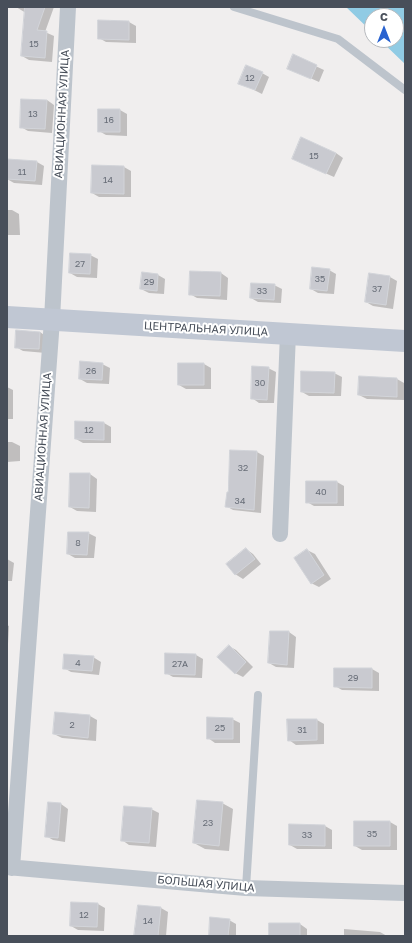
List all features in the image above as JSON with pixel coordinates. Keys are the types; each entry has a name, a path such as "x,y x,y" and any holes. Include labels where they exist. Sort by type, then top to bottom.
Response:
{"street":[{"name":"АВИАЦИОННАЯ УЛИЦА","path":"10,867 52,320 68,7"},
{"name":"ЦЕНТРАЛЬНАЯ УЛИЦА","path":"7,317 405,341"},
{"path":"280,534 288,333"},
{"name":"БОЛЬШАЯ УЛИЦА","path":"10,867 246,888 405,893"}],"lane":[{"path":"234,7 338,39 405,90"},
{"path":"246,888 258,695"}],"water":[{"path":"346,7 405,7 405,64 388,48 404,48 404,8 364,8 364,24"}],"building":[{"path":"25,7 45,7 37,30 47,31 45,58 21,56"},
{"path":"98,20 129,21 129,40 98,39"},
{"path":"293,54 317,65 311,79 287,69"},
{"path":"246,65 263,72 255,90 238,84"},
{"path":"21,99 47,100 45,129 20,128"},
{"path":"98,109 120,109 120,132 98,132"},
{"path":"301,137 336,153 326,174 292,159"},
{"path":"7,159 37,161 35,181 7,179"},
{"path":"92,165 124,166 124,194 91,193"},
{"path":"70,253 91,254 90,274 69,273"},
{"path":"312,267 330,269 327,291 310,289"},
{"path":"190,271 221,272 220,296 189,295"},
{"path":"142,272 158,274 157,291 140,289"},
{"path":"369,273 390,276 386,305 365,302"},
{"path":"251,283 275,284 274,300 250,298"},
{"path":"16,330 40,332 39,349 15,348"},
{"path":"80,361 103,363 102,380 79,379"},
{"path":"178,363 204,363 204,385 178,385"},
{"path":"252,366 269,367 267,400 251,399"},
{"path":"301,371 335,372 334,393 301,392"},
{"path":"359,376 397,378 397,397 358,395"},
{"path":"75,421 104,422 104,440 75,439"},
{"path":"230,450 257,451 254,510 225,507 228,492"},
{"path":"70,473 90,473 89,508 69,507"},
{"path":"306,481 337,481 337,503 306,503"},
{"path":"68,532 89,532 87,555 67,554"},
{"path":"246,548 255,559 235,575 226,564"},
{"path":"307,549 324,575 311,584 294,558"},
{"path":"270,631 289,631 287,665 268,663"},
{"path":"229,645 246,662 235,674 217,657"},
{"path":"165,653 196,654 195,675 165,674"},
{"path":"64,654 94,656 92,671 63,669"},
{"path":"334,668 372,668 372,688 334,687"},
{"path":"55,712 90,715 88,738 53,734"},
{"path":"207,717 233,718 233,739 207,739"},
{"path":"287,719 317,719 317,740 288,741"},
{"path":"197,800 223,802 219,846 193,843"},
{"path":"48,802 61,803 58,838 45,837"},
{"path":"124,806 152,808 149,843 121,841"},
{"path":"354,821 390,821 390,846 354,846"},
{"path":"289,824 325,825 325,846 289,845"},
{"path":"71,902 98,903 97,927 70,926"},
{"path":"138,905 161,907 158,936 134,936"},
{"path":"210,917 230,919 228,936 209,936"},
{"path":"269,923 300,923 300,936 269,936"}]}
